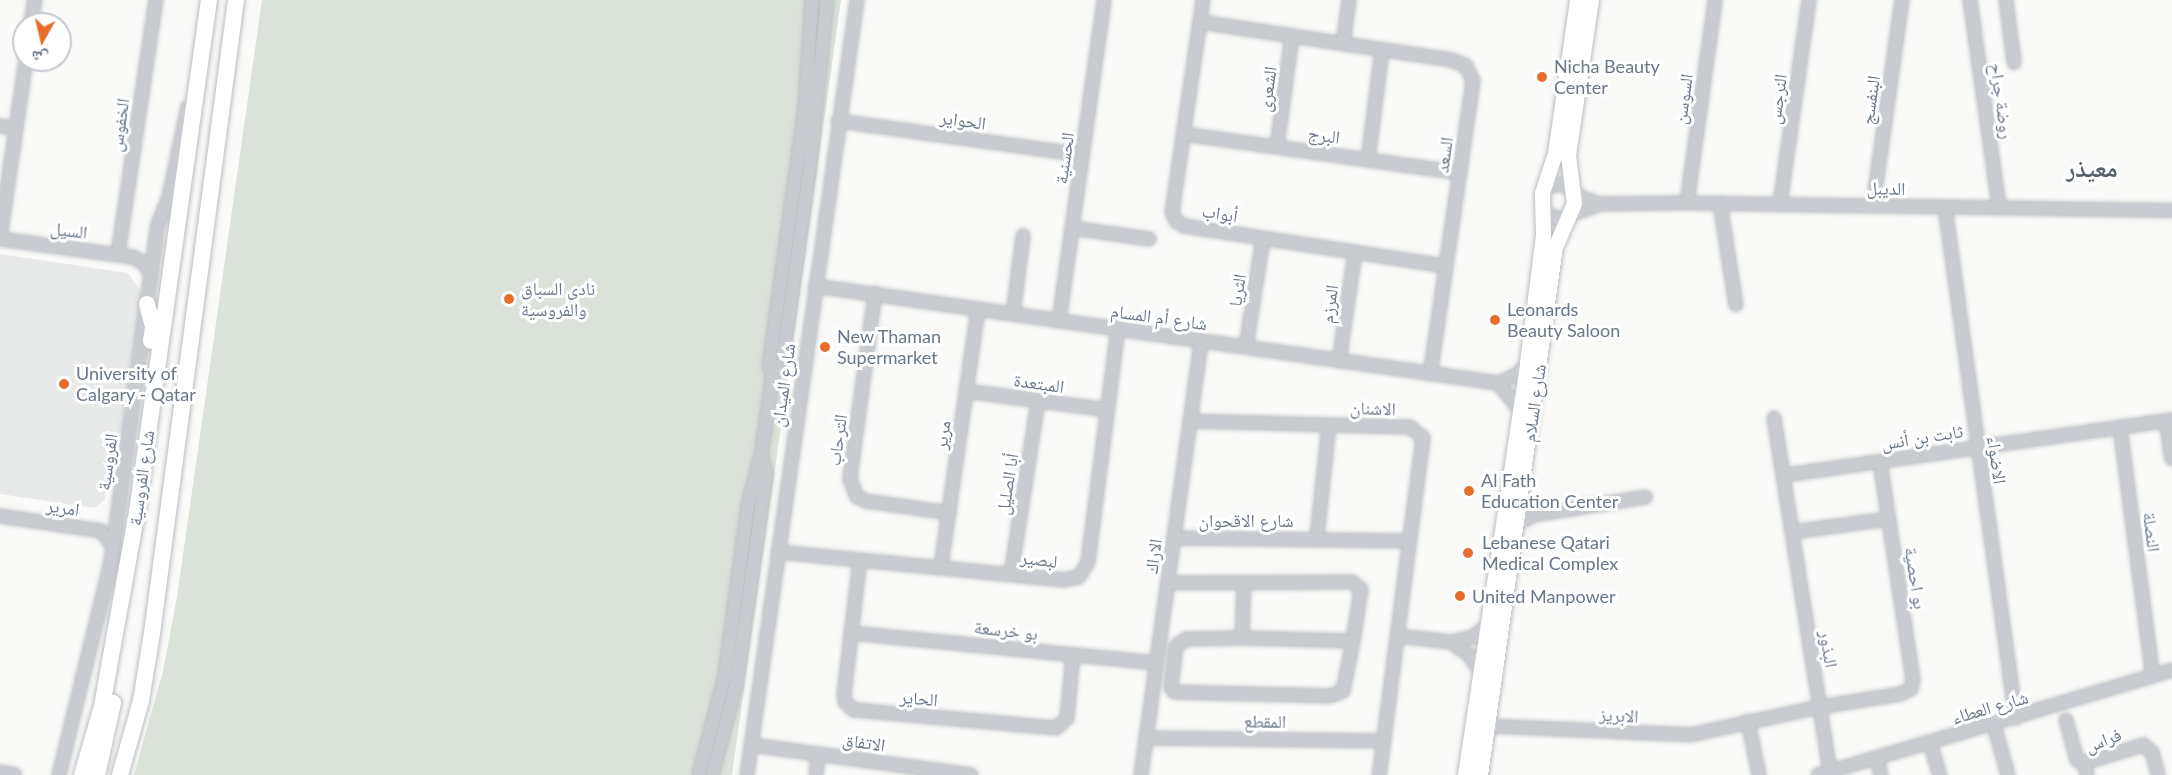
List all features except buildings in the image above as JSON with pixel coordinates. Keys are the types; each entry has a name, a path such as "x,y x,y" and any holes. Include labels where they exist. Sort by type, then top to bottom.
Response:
{"highway":[{"name":"شارع الفروسية","path":"86,775 97,729 137,512 209,0"},
{"name":"شارع الفروسية","path":"120,775 141,701 152,633 236,0"},
{"path":"137,512 137,455 153,327 147,304"}],"main road":[{"name":"شارع السلام","path":"1465,775 1527,363 1543,234 1541,211 1543,187 1555,153 1577,0"},
{"name":"شارع السلام","path":"1480,775 1555,247 1574,203 1568,155 1591,0"},
{"path":"1482,759 1487,775"}],"street":[{"name":"الخفوس","path":"118,254 156,0"},
{"path":"773,374 769,367 805,108 812,0"},
{"path":"699,775 725,676 752,528 766,473 761,456 773,374 782,364 809,172 827,0"},
{"name":"شارع الميدان","path":"747,775 838,121 857,0"},
{"name":"الحسنية","path":"1059,321 1104,0"},
{"name":"أبواب","path":"1203,0 1172,212 1176,221 1184,226 1446,266"},
{"path":"1343,44 1349,0"},
{"name":"السوسن","path":"1687,203 1715,0"},
{"name":"النرجس","path":"1780,204 1809,0"},
{"name":"البنفسج","path":"1873,206 1902,0"},
{"name":"روضة جراح","path":"1970,0 1999,207"},
{"path":"2006,0 2014,62"},
{"name":"السعد","path":"1200,22 1382,50 1466,66 1473,81 1430,374"},
{"name":"الشعرى","path":"1277,147 1292,36"},
{"path":"1368,160 1382,50"},
{"path":"0,239 24,72"},
{"name":"الفروسية","path":"59,775 113,546 156,243 196,83"},
{"name":"الحواير","path":"838,121 1082,155"},
{"path":"0,126 15,129"},
{"name":"البرج","path":"1184,134 1460,173"},
{"name":"الديبل","path":"1543,187 1559,183 1572,188 1588,201 1600,204 1720,203 2172,211"},
{"path":"1720,203 1736,305"},
{"name":"الديبل","path":"1568,216 1600,204"},
{"name":"الاضواء","path":"1945,207 2016,718"},
{"path":"1541,211 1554,219 1568,216"},
{"path":"1072,228 1149,239"},
{"path":"1013,314 1023,236"},
{"name":"الثريا","path":"1246,347 1263,238"},
{"name":"السيل","path":"0,239 134,257"},
{"path":"151,276 145,264 134,257 156,243"},
{"name":"المرزم","path":"1339,361 1355,252"},
{"name":"شارع أم المسام","path":"815,286 1498,383"},
{"name":"الترحاب","path":"875,293 850,479 857,497 866,501 948,513"},
{"name":"مرير","path":"941,566 978,309"},
{"name":"لبصير","path":"778,552 941,566 1064,580 1079,578 1088,562 1118,329"},
{"name":"الاراك","path":"1141,775 1202,341"},
{"path":"1520,410 1498,383 1512,378 1527,363"},
{"name":"المبتعدة","path":"966,391 1108,410"},
{"name":"أبا الصليل","path":"1011,573 1038,401"},
{"name":"البذور","path":"1774,418 1785,475 1830,771"},
{"name":"الاشنان","path":"1190,421 1410,427 1420,433 1425,446 1409,541 1379,775"},
{"path":"2169,421 2172,459"},
{"name":"ثابت بن أنس","path":"1785,475 2169,421"},
{"name":"شارع الاقحوان","path":"1317,537 1329,425"},
{"name":"النصلة","path":"2120,427 2152,676"},
{"name":"بو احصية","path":"1880,462 1913,680 1911,689 1900,694"},
{"path":"1517,523 1534,515 1646,497"},
{"path":"1519,506 1534,515"},
{"name":"امرير","path":"0,510 96,523 110,521 118,514"},
{"name":"امرير","path":"0,516 101,531 113,546"},
{"path":"1793,532 1888,519"},
{"path":"712,775 724,741 736,685 752,528"},
{"name":"شارع الاقحوان","path":"1174,538 1317,537 1409,541"},
{"name":"الحاير","path":"860,560 844,698 858,711 1056,728 1067,718 1073,655"},
{"path":"1168,583 1358,584 1353,640 1343,691 1339,696 1174,692 1171,687 1179,640 1242,638 1353,640"},
{"path":"1242,638 1244,583"},
{"path":"1398,636 1450,642 1473,637 1488,625"},
{"name":"بو خرسعة","path":"852,633 1157,663"},
{"path":"1450,642 1469,655 1481,672"},
{"name":"شارع العطاء","path":"1818,775 1994,725 2172,670"},
{"name":"الابريز","path":"1487,726 1675,735 1900,694"},
{"path":"2066,720 2077,760 2086,769"},
{"path":"1748,721 1759,775"},
{"path":"1994,725 2008,775"},
{"name":"المقطع","path":"1146,738 1384,741"},
{"path":"1930,743 1940,775"},
{"name":"الاتفاق","path":"752,745 971,775"},
{"name":"فراس","path":"2086,769 2143,745 2152,752 2158,775"},
{"path":"816,775 818,754"},
{"path":"1877,758 1881,775"},
{"path":"0,772 15,775"}],"shaded area":[{"name":"نادي السباق والفروسية","path":"262,0 841,0 732,775 134,775 163,671 177,597"},
{"name":"University of Calgary - Qatar","path":"0,254 128,273 142,293 117,461 110,461 105,499 95,508 0,494"}],"place":[{"name":"Nicha Beauty Center","path":"1542,77"},
{"name":"نادي السباق والفروسية","path":"509,299"},
{"name":"Leonards Beauty Saloon","path":"1495,320"},
{"name":"New Thaman Supermarket","path":"825,347"},
{"name":"University of Calgary - Qatar","path":"64,384"},
{"name":"Al Fath Education Center","path":"1469,491"},
{"name":"Lebanese Qatari Medical Complex","path":"1468,553"},
{"name":"United Manpower","path":"1460,596"}],"district":[{"name":"معيذر","path":"2092,168"}]}
